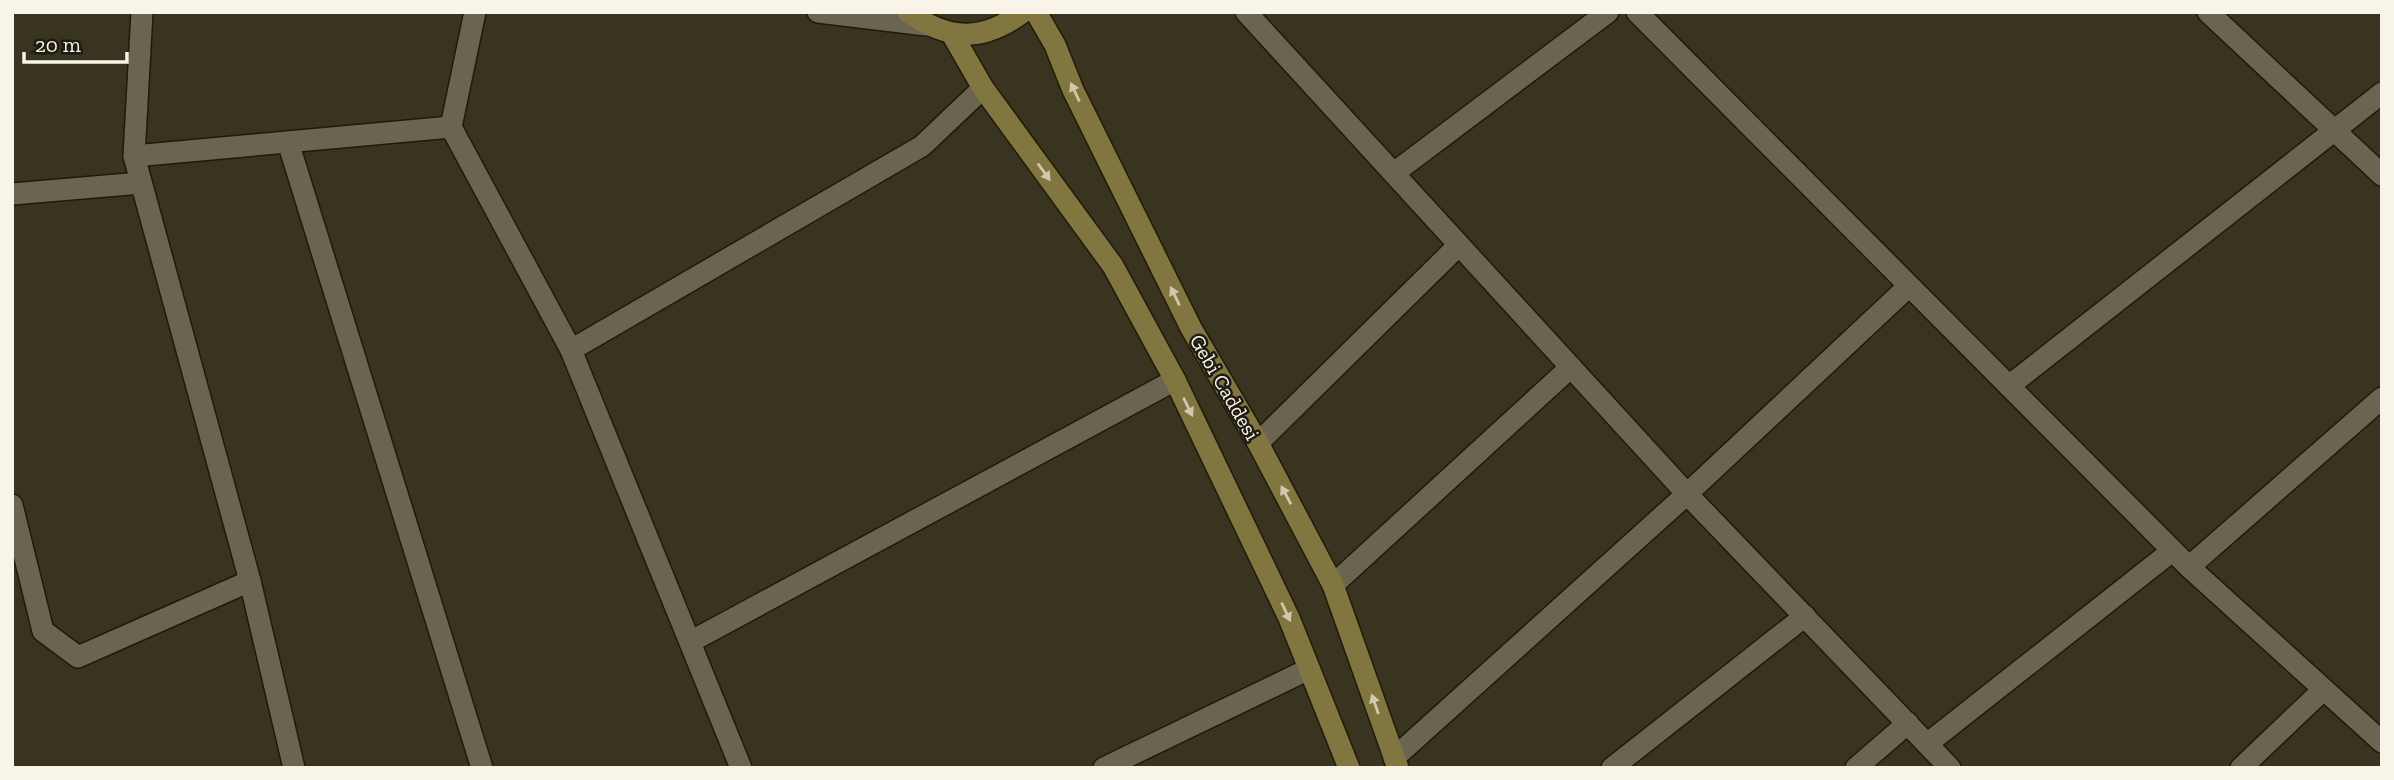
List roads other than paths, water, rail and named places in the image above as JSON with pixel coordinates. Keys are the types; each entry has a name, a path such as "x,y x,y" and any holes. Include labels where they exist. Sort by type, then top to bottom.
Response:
{"main road":[{"path":"917,18 952,34 979,34 1004,26 1023,12"},
{"name":"Gebi Caddesi","path":"1036,12 1055,45 1073,90 1191,328 1258,443 1333,585 1396,763"},
{"name":"Gebi Caddesi","path":"952,34 983,88 1113,266 1175,380 1289,618 1349,768"}],"street":[{"path":"142,12 134,156 250,581 294,768"},
{"path":"475,12 451,127 571,350 741,768"},
{"path":"818,12 917,18"},
{"path":"1247,12 1688,494 1950,768"},
{"path":"1394,173 1608,12"},
{"path":"1637,12 2172,551 2382,742"},
{"path":"2208,12 2382,175"},
{"path":"571,350 922,146 983,88"},
{"path":"2009,386 2382,93"},
{"path":"134,156 451,127"},
{"path":"288,142 482,768"},
{"path":"12,194 141,183"},
{"path":"1258,443 1459,244"},
{"path":"1396,763 1909,286"},
{"path":"1333,585 1571,367"},
{"path":"690,642 1175,380"},
{"path":"2189,567 2382,398"},
{"path":"12,505 43,631 78,657 250,581"},
{"path":"1927,744 2172,551"},
{"path":"1612,768 1805,616"},
{"path":"1104,768 1308,669"},
{"path":"2241,768 2323,690"},
{"path":"1856,768 1908,723"}]}
